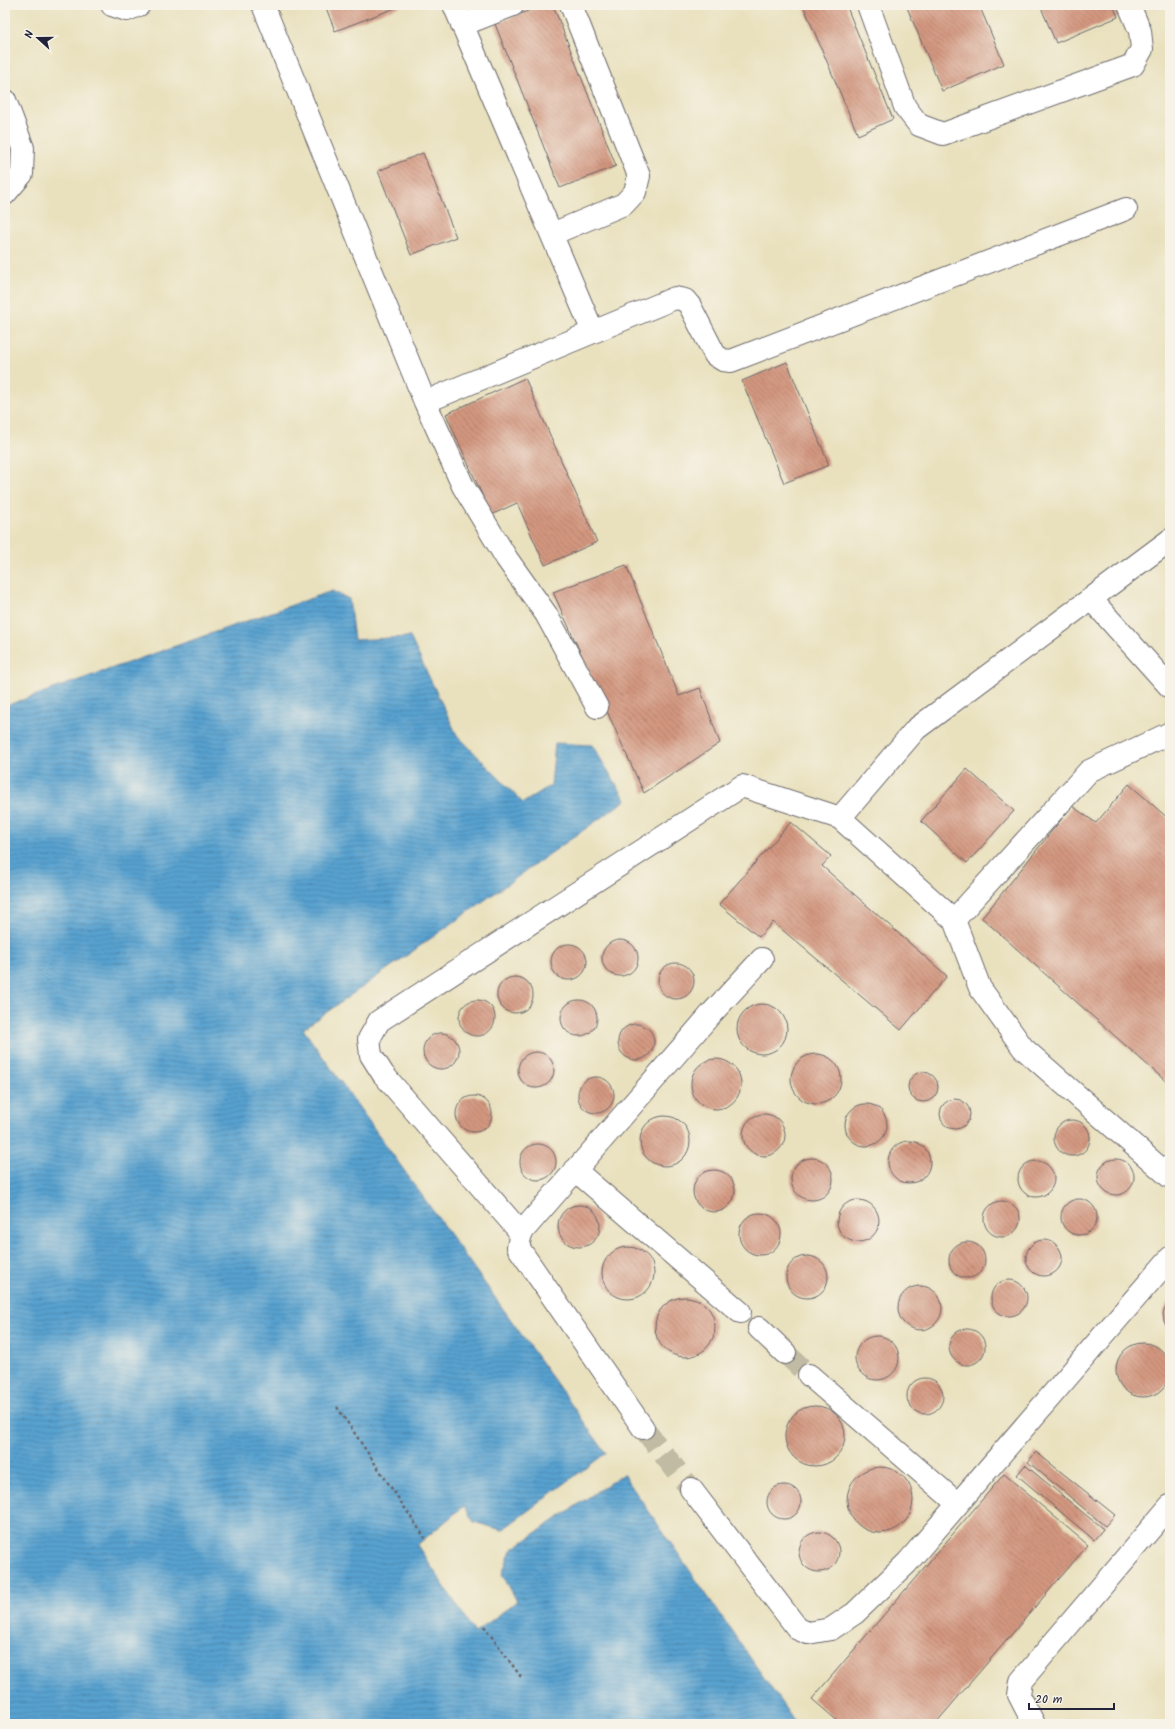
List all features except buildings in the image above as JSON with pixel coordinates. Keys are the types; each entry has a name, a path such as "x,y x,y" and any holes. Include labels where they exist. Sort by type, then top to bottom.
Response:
{"street":[{"path":"112,5 127,10 139,5"},
{"path":"263,5 425,402 463,486 508,560 546,614 597,707"},
{"path":"454,5 552,234 581,307 593,332"},
{"path":"462,25 513,5"},
{"path":"552,234 624,204 636,192 639,176 570,5"},
{"path":"868,5 906,107 919,125 943,134 1133,65 1142,49 1140,31 1129,5"},
{"path":"5,100 23,148 22,174 5,194"},
{"path":"425,402 675,298 685,300 690,306 715,355 723,360 731,361 1126,209"},
{"path":"840,818 916,729 1170,540"},
{"path":"1091,599 1170,687"},
{"path":"954,920 1089,771 1170,733"},
{"path":"521,1233 383,1074 371,1055 369,1039 379,1021 742,786 840,818 954,920 980,988 1023,1048 1170,1177"},
{"path":"643,1428 518,1247 521,1233 711,1014 762,959"},
{"path":"575,1170 740,1312"},
{"path":"691,1489 798,1629 808,1633 831,1629 855,1613 907,1563 1170,1258"},
{"path":"759,1328 785,1353"},
{"path":"808,1375 958,1504"},
{"path":"1034,1724 1019,1696 1021,1681 1170,1506"}],"path":[{"path":"337,1407 424,1538"},
{"path":"484,1626 521,1677"}],"water":[{"path":"332,591 349,599 354,640 410,637 457,735 523,803 551,785 555,743 592,745 626,800 303,1029 606,1453 502,1530 474,1522 464,1506 417,1545 475,1633 517,1601 502,1574 511,1550 623,1474 796,1724 5,1724 5,706"}],"tunnel":[{"path":"785,1353 809,1375"},
{"path":"643,1428 691,1489"}]}
